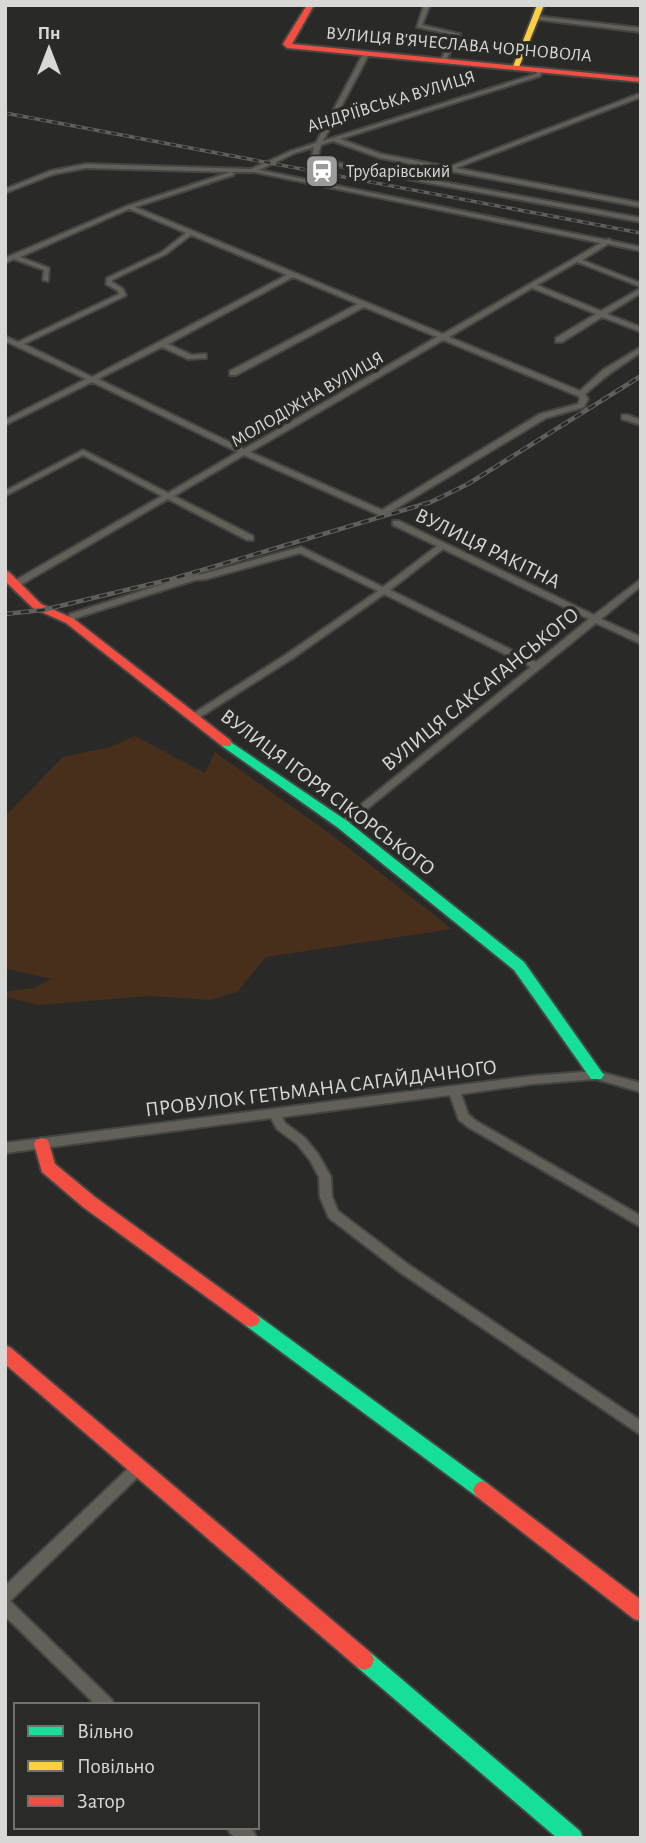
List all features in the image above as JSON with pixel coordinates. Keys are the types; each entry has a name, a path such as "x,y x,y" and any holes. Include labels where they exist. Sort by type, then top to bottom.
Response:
{"street":[{"name":"ВУЛИЦЯ В'ЯЧЕСЛАВА ЧОРНОВОЛА","path":"311,5 292,40 366,54 641,80"},
{"path":"428,5 419,26 457,34 443,61"},
{"path":"515,67 538,12 641,30"},
{"path":"366,54 318,144 314,160 641,220"},
{"name":"АНДРІЇВСЬКА ВУЛИЦЯ","path":"252,171 318,144 538,75 541,69"},
{"path":"449,169 641,95"},
{"path":"333,139 380,156 641,205"},
{"path":"5,191 52,172 86,166 156,166 252,171 641,249"},
{"path":"5,261 129,207 240,171"},
{"path":"5,338 246,453 382,513 543,416 581,405 584,399 581,394 129,207"},
{"path":"19,344 123,295 121,290 108,283 109,279 164,253 190,233"},
{"name":"МОЛОДІЖНА ВУЛИЦЯ","path":"19,582 609,241"},
{"path":"14,257 49,271 46,280"},
{"path":"577,260 641,288"},
{"path":"5,423 292,275"},
{"path":"533,286 641,330"},
{"path":"559,340 641,288"},
{"path":"233,373 362,305"},
{"path":"162,344 192,359 203,356"},
{"path":"581,394 606,372 641,349"},
{"path":"625,417 641,423"},
{"path":"5,494 83,452 250,538"},
{"name":"ВУЛИЦЯ РАКІТНА","path":"396,523 641,640"},
{"path":"194,717 315,641 385,592 443,545"},
{"path":"70,621 73,616 194,577 203,577 302,550 535,665"},
{"name":"ВУЛИЦЯ ІГОРЯ СІКОРСЬКОГО","path":"5,574 19,582 27,596 43,610 70,621 232,748 342,824 519,966 596,1075"},
{"name":"ВУЛИЦЯ САКСАГАНСЬКОГО","path":"342,824 535,665 641,582"},
{"name":"ПРОВУЛОК ГЕТЬМАНА САГАЙДАЧНОГО","path":"5,1148 454,1090 596,1075 641,1088"},
{"path":"454,1090 463,1116 472,1125 641,1222"},
{"path":"274,1114 281,1126 301,1141 314,1157 325,1177 326,1197 333,1213 405,1269 641,1429"},
{"path":"42,1144 48,1167 89,1202 493,1498 641,1612"},
{"path":"5,1353 573,1838"},
{"path":"5,1596 140,1466"},
{"path":"5,1606 105,1703"}],"shaded area":[{"path":"135,736 205,773 215,752 336,838 452,929 266,957 237,992 211,1000 149,996 38,1005 5,997 5,992 33,988 52,979 7,969 5,816 63,757 110,747"}],"railway":[{"path":"5,113 641,233"},
{"path":"5,614 43,610 172,579 431,502 468,484 641,376"}],"traffic: fast":[{"path":"226,743 342,824 519,966 596,1075"},
{"path":"251,1320 482,1490"},
{"path":"364,1660 573,1838"}],"traffic: slow":[{"path":"515,67 541,5"}],"traffic: jam":[{"path":"311,5 289,40 287,44 290,46 641,80"},
{"path":"5,574 37,606 70,621 226,743"},
{"path":"42,1144 48,1167 89,1202 251,1320"},
{"path":"5,1353 364,1660"},
{"path":"482,1490 641,1612"}],"place":[{"name":"Трубарівський","path":"322,171"}]}
